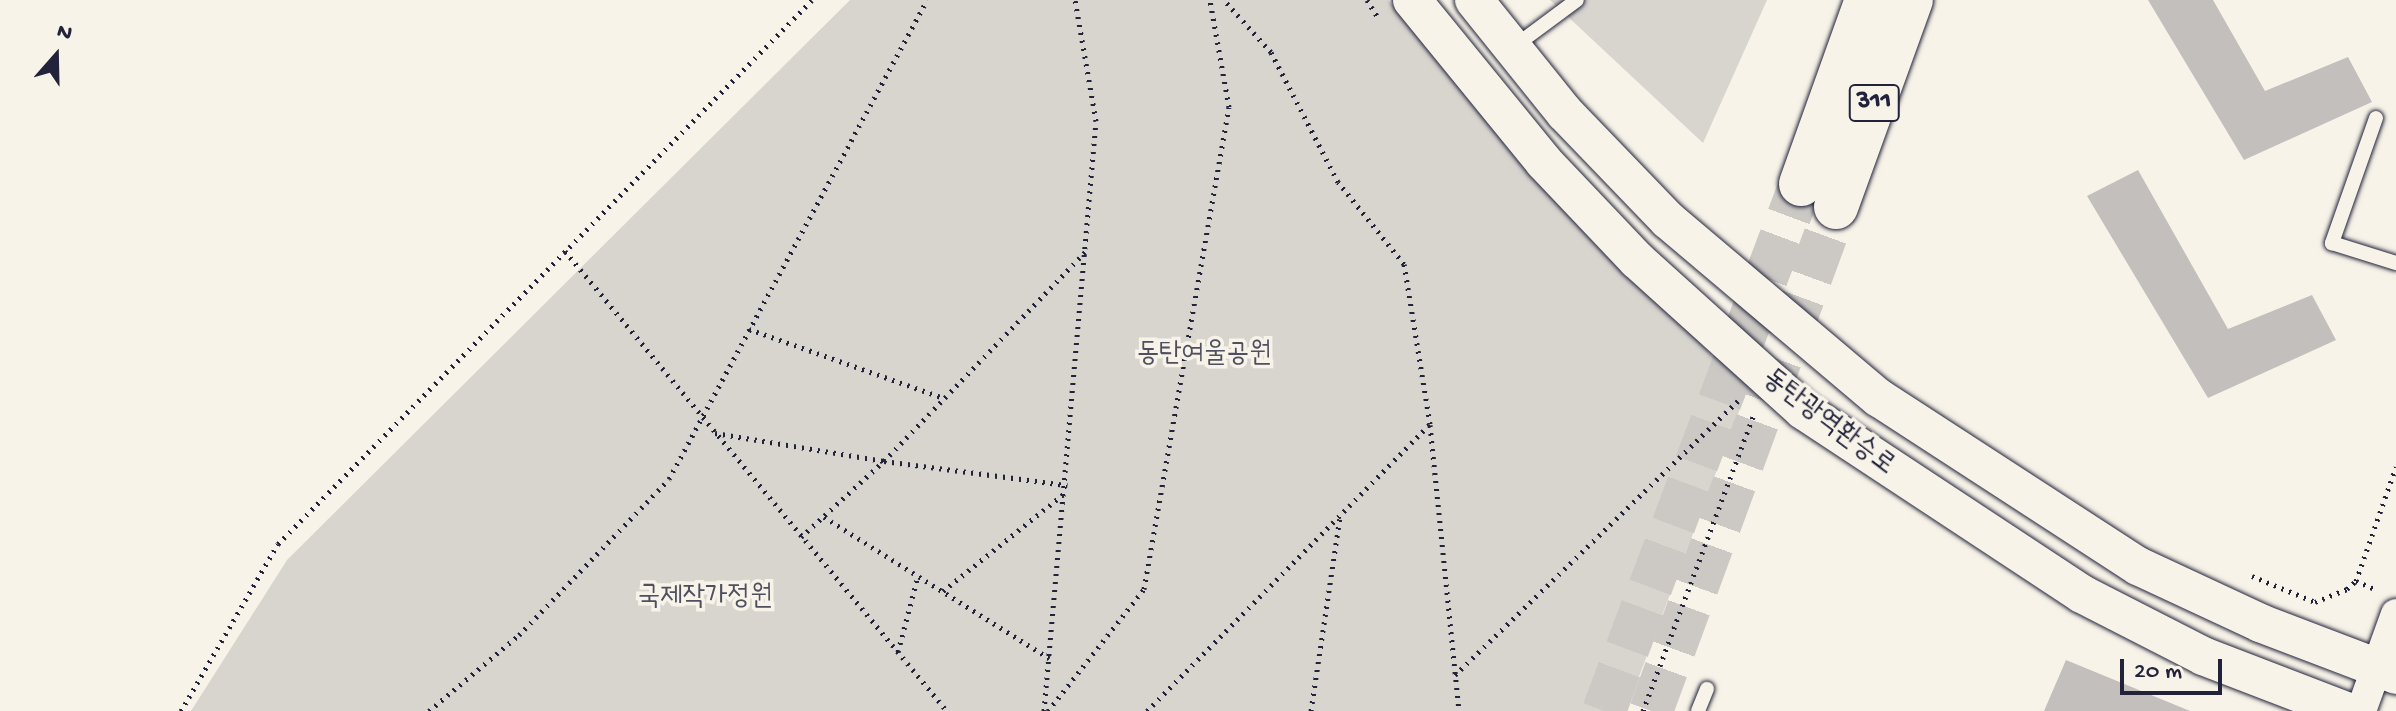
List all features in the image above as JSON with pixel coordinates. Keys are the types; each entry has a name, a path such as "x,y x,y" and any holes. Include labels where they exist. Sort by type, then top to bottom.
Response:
{"highway":[{"name":"311","path":"1864,0 1847,54 1819,195 1911,0"}],"street":[{"name":"동탄광역환승로","path":"1412,0 1544,162 1637,260 1803,410 2015,554 2121,615 2203,656 2346,711"},
{"name":"동탄광역환승로","path":"1474,0 1512,48 1668,220 1879,398 2138,566 2386,671"},
{"path":"2361,711 2386,671 2396,614"}],"lane":[{"path":"1512,48 1577,0"},
{"path":"2376,118 2332,243 2396,263"},
{"path":"1698,711 1707,689"}],"path":[{"path":"181,711 278,544 812,0"},
{"path":"429,711 519,635 669,479 927,0"},
{"path":"1046,711 1096,121 1075,0"},
{"path":"1046,711 1144,589 1229,107 1210,0"},
{"path":"1224,0 1271,52 1338,182 1404,264 1430,424 1459,711"},
{"path":"565,251 700,418 947,711"},
{"path":"801,537 884,461 1086,251"},
{"path":"749,329 944,398"},
{"path":"1455,675 1746,393"},
{"path":"1643,711 1758,404"},
{"path":"1147,711 1430,424"},
{"path":"714,433 1066,489"},
{"path":"2246,574 2315,602 2347,589 2356,581 2396,467"},
{"path":"943,591 1066,489"},
{"path":"1311,711 1340,516"},
{"path":"824,517 1049,658"},
{"path":"898,653 918,576"}],"green space":[{"name":"동탄여울공원","path":"850,0 1388,0 1746,393 1626,711 191,711 287,560"},
{"path":"1550,0 1767,0 1703,143"}],"building":[{"path":"2148,0 2213,0 2265,91 2348,57 2372,102 2244,160"},
{"path":"2138,170 2228,329 2312,295 2336,340 2208,398 2087,196"},
{"path":"2066,660 2190,711 2044,711"}],"tunnel":[{"path":"1604,711 1801,184"},
{"path":"1651,711 1836,207"}],"park label":[{"name":"국제작가정원","path":"705,598"}]}
